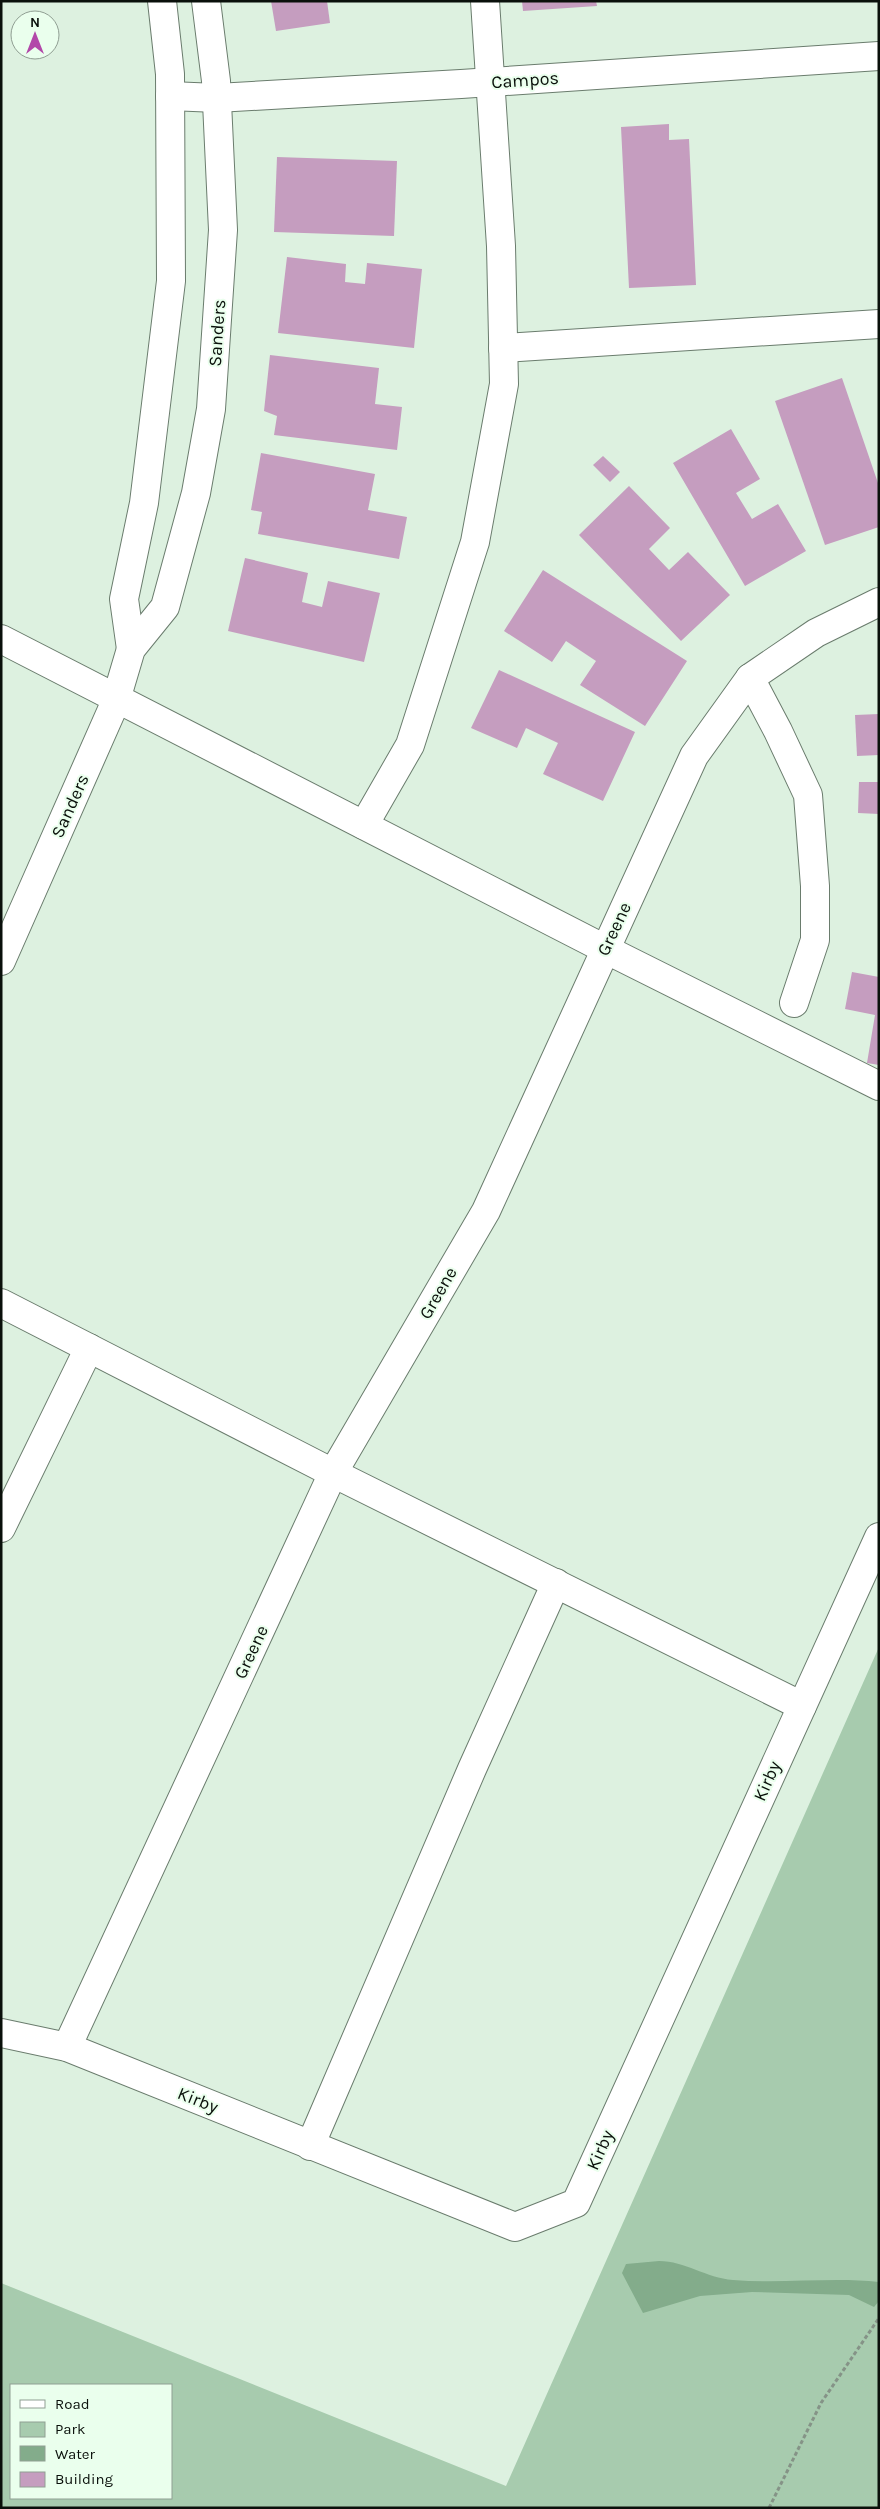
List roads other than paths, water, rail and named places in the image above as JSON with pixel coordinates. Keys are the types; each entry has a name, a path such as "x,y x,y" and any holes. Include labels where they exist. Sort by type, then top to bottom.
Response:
{"street":[{"name":"Sanders","path":"131,649 124,599 144,503 171,280 170,74 162,1"},
{"name":"Sanders","path":"1,960 116,698 131,649 165,607 196,493 211,409 224,230 217,98 206,1"},
{"path":"364,824 410,745 476,542 504,384 501,246 485,1"},
{"name":"Campos","path":"170,96 217,98 879,56"},
{"path":"503,348 879,324"},
{"name":"Greene","path":"67,2047 333,1473 486,1211 694,756 750,678 816,633 879,602"},
{"path":"1,639 605,949 879,1086"},
{"path":"750,678 778,731 808,795 815,886 815,940 794,1003"},
{"path":"1,1303 333,1473 802,1706"},
{"path":"1,1528 89,1348"},
{"name":"Kirby","path":"1,2033 67,2047 514,2228 576,2203 879,1537"},
{"path":"310,2146 472,1769 556,1583"}],"water":[{"path":"659,2261 678,2264 723,2279 733,2280 843,2280 879,2282 879,2301 874,2307 849,2295 752,2292 700,2296 643,2313 622,2273 626,2264"}]}
